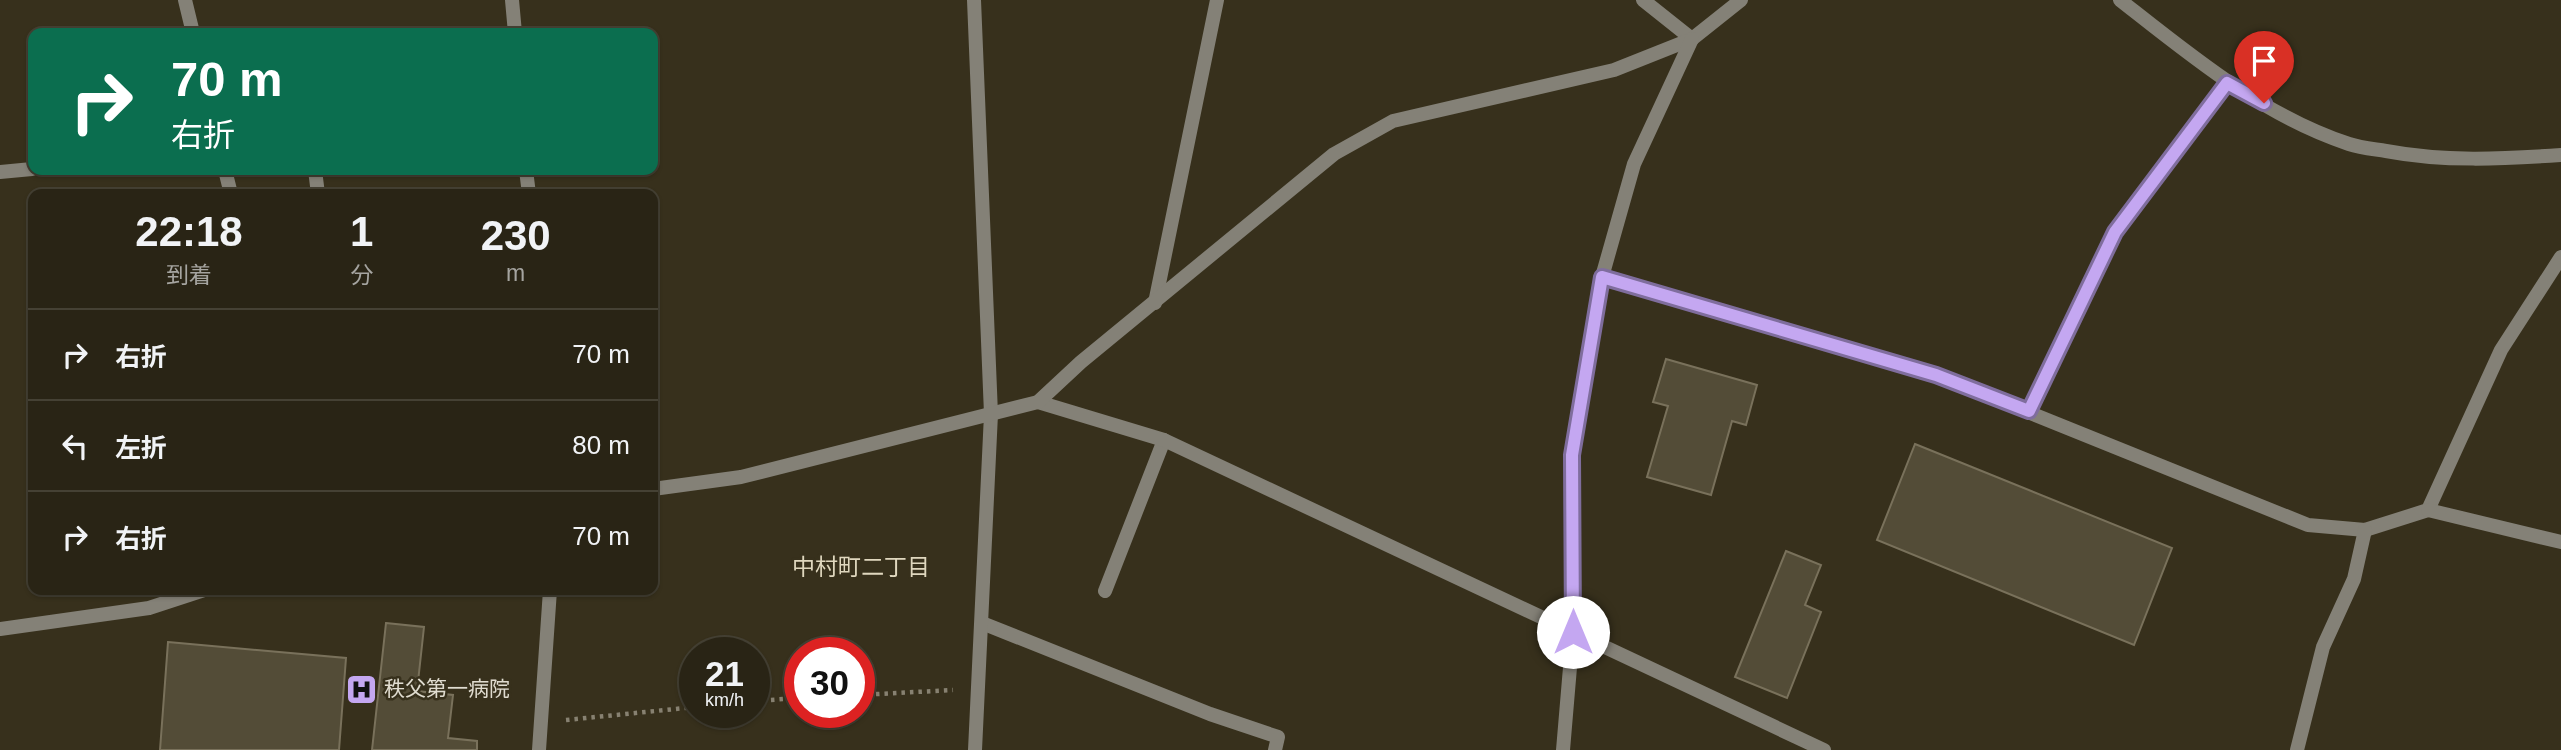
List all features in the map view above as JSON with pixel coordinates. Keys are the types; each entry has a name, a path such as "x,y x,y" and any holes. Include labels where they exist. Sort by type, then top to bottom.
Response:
{"street":[{"path":"185,0 192,28"},
{"path":"512,0 514,28"},
{"path":"974,0 990,414 975,750"},
{"path":"1155,303 1217,0"},
{"path":"1643,0 1692,39"},
{"path":"658,488 741,477 1038,402 1081,362 1334,154 1393,121 1614,70 1692,39 1741,0"},
{"path":"2120,0 2227,83 2301,124 2350,145 2424,158 2489,160 2561,155"},
{"path":"1563,750 1573,632 1572,455 1602,277 1634,164 1692,39"},
{"path":"2029,411 2115,232 2227,83"},
{"path":"0,172 28,169"},
{"path":"2428,510 2501,350 2561,257"},
{"path":"1602,277 1936,375 2308,526 2365,530 2428,510 2561,542"},
{"path":"1038,402 1164,440 1824,750"},
{"path":"1105,591 1164,440"},
{"path":"2297,750 2323,648 2354,579 2365,530"},
{"path":"0,629 149,608 189,595"},
{"path":"539,750 550,595"},
{"path":"982,623 1210,714 1278,737 1275,750"}],"path":[{"path":"875,694 979,688"},
{"path":"540,722 679,709"}],"building":[{"path":"1666,359 1757,385 1746,425 1732,421 1711,495 1647,477 1668,406 1653,402"},
{"path":"1915,444 2172,548 2134,645 1877,540"},
{"path":"1786,551 1821,565 1805,605 1821,612 1787,698 1735,677"},
{"path":"386,623 424,627 417,691 453,695 448,738 477,741 477,750 372,750"},
{"path":"168,642 346,658 339,750 160,750"}],"place":[{"name":"秩父第一病院","path":"361,689"}],"district":[{"name":"中村町二丁目","path":"861,567"}],"route":[{"path":"1573,632 1572,455 1602,277 1936,375 2029,411 2115,232 2227,83 2264,103"}]}
